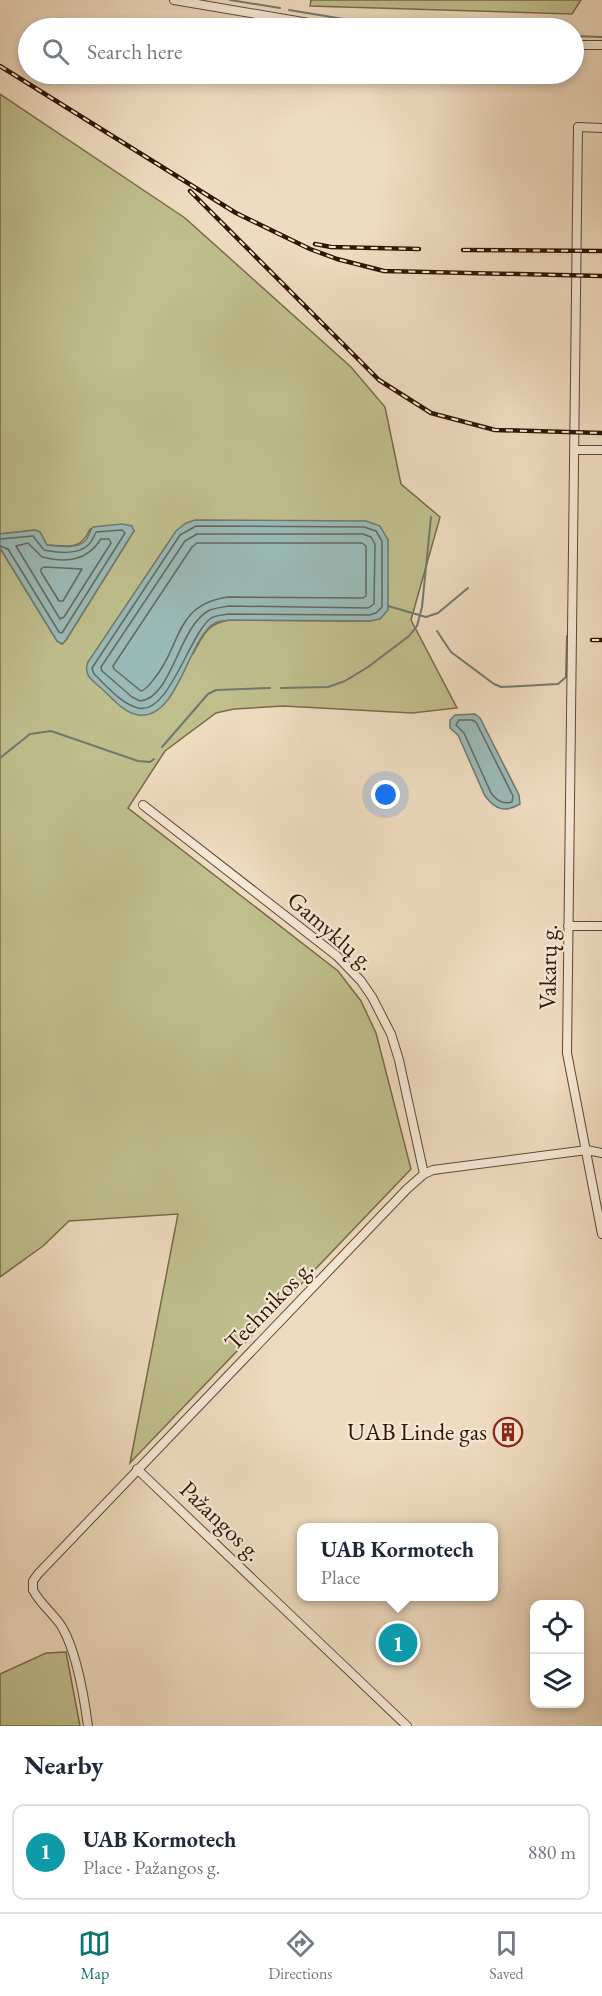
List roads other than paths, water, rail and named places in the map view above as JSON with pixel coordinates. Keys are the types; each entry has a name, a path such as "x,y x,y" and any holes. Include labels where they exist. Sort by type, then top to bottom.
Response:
{"street":[{"path":"174,0 279,18"},
{"path":"584,45 602,45"},
{"name":"Vakarų g.","path":"602,128 578,127 567,1053 602,1234"},
{"path":"575,450 602,450"},
{"name":"Gamyklų g.","path":"143,805 328,949 361,981 380,1010 395,1045 424,1174"},
{"path":"568,926 602,926"},
{"name":"Technikos g.","path":"88,1726 73,1652 50,1610 34,1594 32,1585 38,1574 407,1189 424,1174 433,1170 587,1150 602,1153"},
{"name":"Pažangos g.","path":"137,1469 407,1726"}],"water":[{"path":"195,520 366,521 380,526 388,540 388,610 380,619 370,621 229,620 217,622 197,645 173,692 163,705 152,713 133,714 118,704 92,680 87,670 88,662 176,531 186,523"},
{"path":"122,524 132,526 134,531 62,644 57,641 0,548 0,534 35,530 40,532 47,545 73,546 86,540 93,527"},
{"path":"475,714 480,718 519,795 520,804 510,809 497,807 485,796 458,735 450,728 450,720 455,715"}],"waterway":[{"path":"230,0 280,8"},
{"path":"289,10 337,18"},
{"path":"584,36 602,37"},
{"path":"281,688 328,687 345,681 409,636 417,626 422,607 431,517"},
{"path":"388,606 426,617 438,613 468,588"},
{"path":"437,631 451,652 501,687 558,684 566,677 567,636"},
{"path":"162,747 208,694 216,690 270,688"},
{"path":"0,758 30,734 51,731 138,761 150,762 154,759"}],"railway":[{"path":"0,66 18,77"},
{"path":"29,84 236,213 310,249 337,259 384,271 602,276"},
{"path":"190,191 379,380 431,413 495,430 602,433"},
{"path":"315,244 331,247 419,249"},
{"path":"463,250 602,251"},
{"path":"592,640 602,640"}],"place":[{"name":"UAB Linde gas","path":"508,1432"},
{"name":"UAB Kormotech","path":"398,1643"}]}
